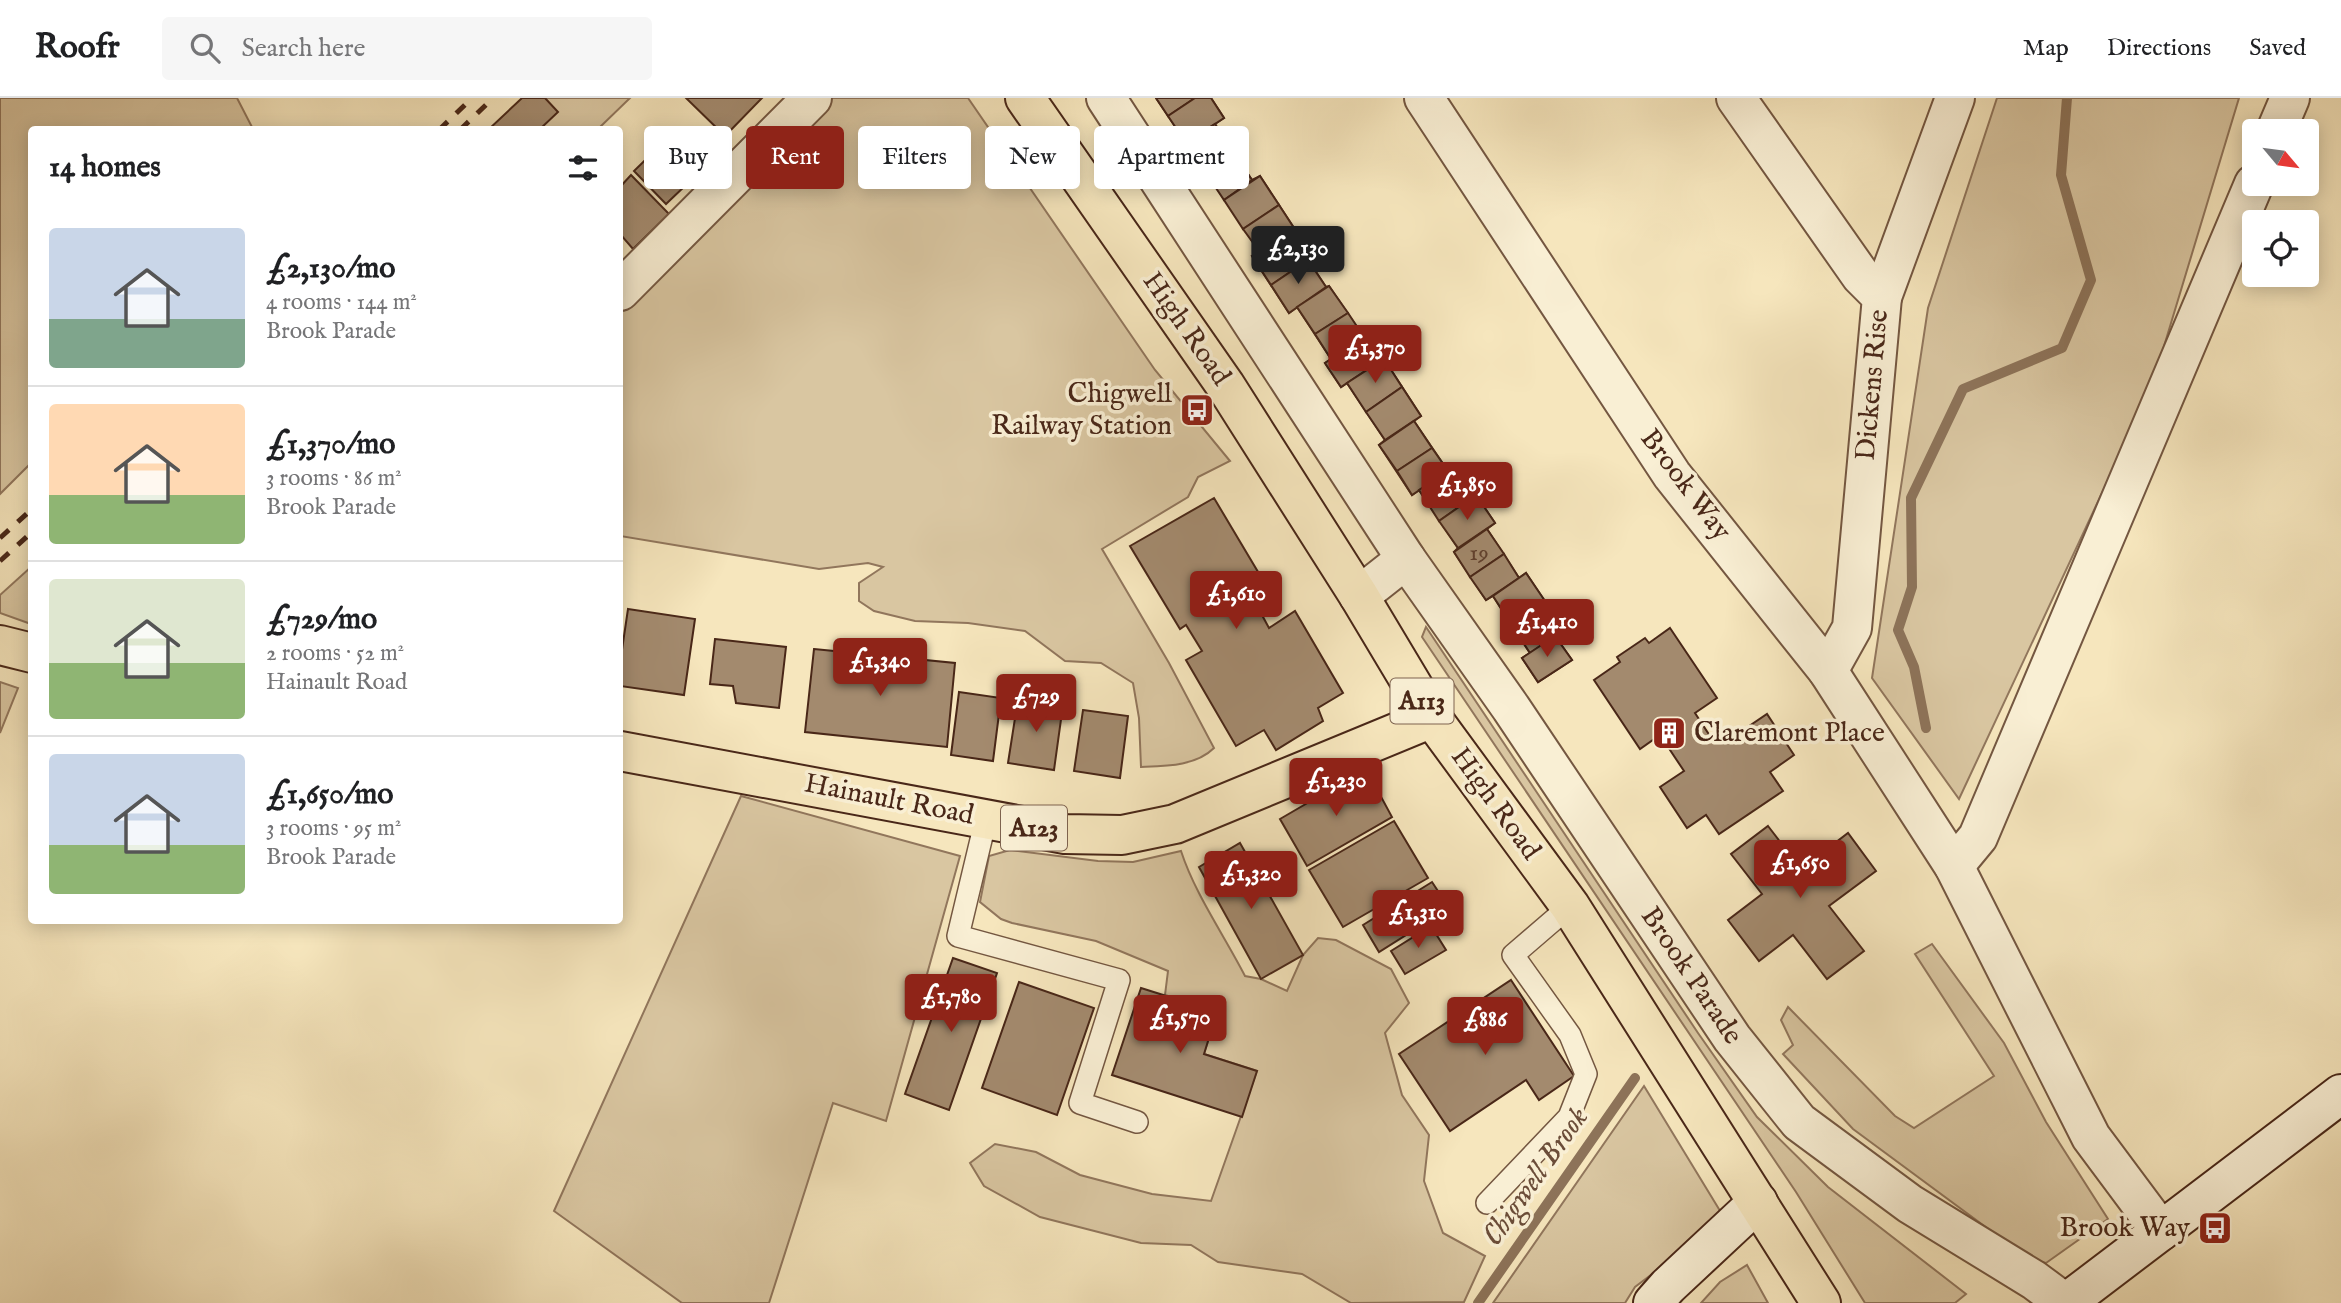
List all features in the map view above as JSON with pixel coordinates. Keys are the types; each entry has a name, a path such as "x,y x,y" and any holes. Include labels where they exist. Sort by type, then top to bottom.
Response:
{"main road":[{"name":"High Road","path":"1035,102 1225,385 1359,596 1432,719 1570,906 1821,1303"},
{"path":"0,645 28,652"},
{"name":"Hainault Road","path":"623,752 1065,834 1122,835 1175,824 1432,719"}],"street":[{"path":"623,287 812,98"},
{"name":"Brook Parade","path":"1106,98 1406,559 1511,708 1732,1038 1799,1122 1910,1204 2034,1280 2066,1303"},
{"name":"Brook Way","path":"1424,98 1672,475 1828,671 1954,866 2091,1137 2161,1231"},
{"name":"Dickens Rise","path":"1736,98 1861,276 1882,297 1852,628 1828,671"},
{"path":"1882,297 1955,98"},
{"path":"2281,119 2290,98"},
{"path":"1954,866 1978,837 2249,196"},
{"path":"1359,596 1406,559"},
{"path":"2066,1303 2341,1094"},
{"path":"1653,1303 1758,1202"}],"lane":[{"path":"986,819 958,936 1119,980 1080,1103 1137,1122"},
{"path":"1487,1203 1569,1117 1586,1074 1570,1035 1513,955 1570,906"}],"shaded area":[{"path":"0,98 237,98 251,126 28,126 28,466 0,494"},
{"path":"545,98 630,98 601,126 540,126"},
{"path":"820,98 968,98 987,126 985,126 985,189 1031,189 1155,370 1230,461 1198,477 1188,497 1102,549 1169,663 1214,748 1190,762 1141,767 1139,718 1133,683 1101,663 1065,661 1025,631 968,623 915,621 874,611 859,601 859,583 883,567 868,563 819,569 623,536 623,295 732,189 746,172 746,189 844,189 844,126 792,126"},
{"path":"1997,98 2239,98 2152,386 1959,799 1872,678 1928,308"},
{"path":"28,570 28,623 0,613 0,595"},
{"path":"1426,627 1757,1117 1828,1187 1966,1294 1955,1303 1865,1303 1796,1192 1422,637"},
{"path":"0,682 18,688 0,733"},
{"path":"741,796 960,856 886,1121 833,1103 769,1303 682,1303 554,1211"},
{"path":"1010,850 1098,861 1133,862 1181,851 1202,899 1245,976 1261,979 1287,991 1303,955 1318,938 1336,940 1391,969 1409,1003 1385,1033 1402,1095 1429,1135 1424,1181 1443,1233 1485,1256 1464,1302 1351,1303 1302,1274 1218,1262 1191,1245 1141,1243 1040,1217 984,1186 970,1163 995,1144 1036,1152 1080,1175 1152,1194 1211,1201 1257,1071 1204,1054 1217,1012 1165,995 1168,971 1096,941 1001,919 980,902 989,856"},
{"path":"1932,944 2004,1043 2046,1122 2108,1219 2046,1263 2029,1259 1853,1129 1783,1054 1793,1045 1781,1020 1788,1007 1895,1116 1914,1128 1994,1076 1915,954"},
{"path":"1644,1086 1725,1219 1635,1287 1625,1303 1493,1303"},
{"path":"1747,1265 1768,1303 1701,1303 1720,1282"}],"building":[{"path":"522,98 545,98 558,112 543,126 492,126"},
{"path":"686,98 762,98 732,129 732,126 715,126"},
{"path":"1156,98 1211,98 1224,118 1215,124 1216,126 1175,126"},
{"path":"1156,98 1195,98 1168,116"},
{"path":"1195,98 1211,98 1224,118 1212,126 1175,126 1168,116"},
{"path":"644,161 644,181 634,171"},
{"path":"631,175 669,214 633,249 623,237 623,184"},
{"path":"1249,175 1252,180 1260,176 1294,228 1289,231 1326,287 1329,286 1380,361 1384,359 1421,416 1414,421 1448,471 1456,465 1495,523 1487,529 1519,578 1526,573 1564,630 1555,636 1572,660 1538,682 1522,658 1530,653 1493,596 1486,600 1454,552 1458,548 1419,490 1412,495 1379,445 1385,440 1347,383 1341,387 1325,363 1331,359 1297,307 1289,313 1252,256 1259,251 1217,189 1249,189"},
{"path":"1260,176 1279,205 1243,229 1224,200 1240,189 1249,189 1249,183"},
{"path":"651,189 682,189 666,204"},
{"path":"1217,189 1239,189 1224,200"},
{"path":"1279,205 1294,228 1259,251 1243,229"},
{"path":"1289,231 1308,260 1271,285 1252,256"},
{"path":"1308,260 1326,287 1289,313 1271,285"},
{"path":"1329,286 1348,313 1315,334 1297,307"},
{"path":"1348,313 1364,337 1331,359 1315,334"},
{"path":"1364,337 1380,361 1341,387 1325,363"},
{"path":"1384,359 1402,387 1366,412 1347,383"},
{"path":"1402,387 1421,416 1385,440 1366,412"},
{"path":"1414,421 1432,448 1397,471 1379,445"},
{"path":"1432,448 1448,471 1412,495 1397,471"},
{"path":"1456,465 1476,495 1439,521 1419,490"},
{"path":"1476,495 1495,523 1458,548 1439,521"},
{"path":"1214,498 1264,582 1249,591 1269,628 1295,611 1343,693 1318,708 1323,721 1276,750 1264,730 1236,746 1186,660 1202,651 1186,625 1180,629 1130,546"},
{"path":"1487,529 1504,554 1470,577 1454,552"},
{"path":"1504,554 1519,578 1486,600 1470,577"},
{"path":"1526,573 1547,604 1513,627 1493,596"},
{"path":"1547,604 1564,630 1530,653 1513,627"},
{"path":"628,609 695,619 684,695 623,686 623,643"},
{"name":"Claremont Place","path":"1670,628 1717,698 1695,713 1712,739 1724,731 1730,739 1767,714 1794,755 1770,772 1783,791 1719,834 1706,815 1687,828 1660,787 1684,771 1660,735 1640,749 1594,680 1620,662 1617,657 1645,638 1649,643"},
{"path":"1555,636 1572,660 1538,682 1522,658"},
{"path":"715,639 786,647 779,708 736,703 733,686 710,684"},
{"path":"814,649 955,663 947,747 805,732"},
{"path":"959,692 1001,698 993,761 951,755"},
{"path":"1018,699 1063,705 1054,770 1008,763"},
{"path":"1083,710 1128,716 1120,778 1074,771"},
{"path":"1366,769 1392,817 1307,866 1280,819"},
{"path":"1394,821 1428,878 1343,927 1309,870"},
{"path":"1768,826 1801,869 1848,833 1876,871 1829,906 1864,951 1827,979 1793,935 1759,961 1728,920 1762,894 1731,854"},
{"path":"1240,843 1303,955 1261,979 1199,867"},
{"path":"1432,882 1449,908 1379,952 1363,925"},
{"path":"1431,926 1446,950 1405,974 1391,951"},
{"path":"953,958 997,973 949,1110 905,1094"},
{"path":"1511,980 1574,1076 1539,1100 1526,1080 1450,1131 1399,1054"},
{"path":"1019,982 1094,1008 1057,1115 982,1088"},
{"path":"1141,988 1217,1012 1204,1054 1257,1071 1242,1117 1112,1075"}],"waterway":[{"name":"Chigwell Brook","path":"1926,728 1914,667 1898,630 1912,587 1911,498 1963,389 2062,348 2091,280 2061,175 2067,98"},
{"name":"Chigwell Brook","path":"1478,1303 1635,1078"}],"railway":[{"path":"443,126 472,98"},
{"path":"464,126 493,98"},
{"path":"0,538 28,513"},
{"path":"0,561 28,536"}],"place":[{"name":"Chigwell Railway Station","path":"1197,410"},
{"name":"Claremont Place","path":"1669,733"},
{"name":"Brook Way","path":"2215,1228"}]}
